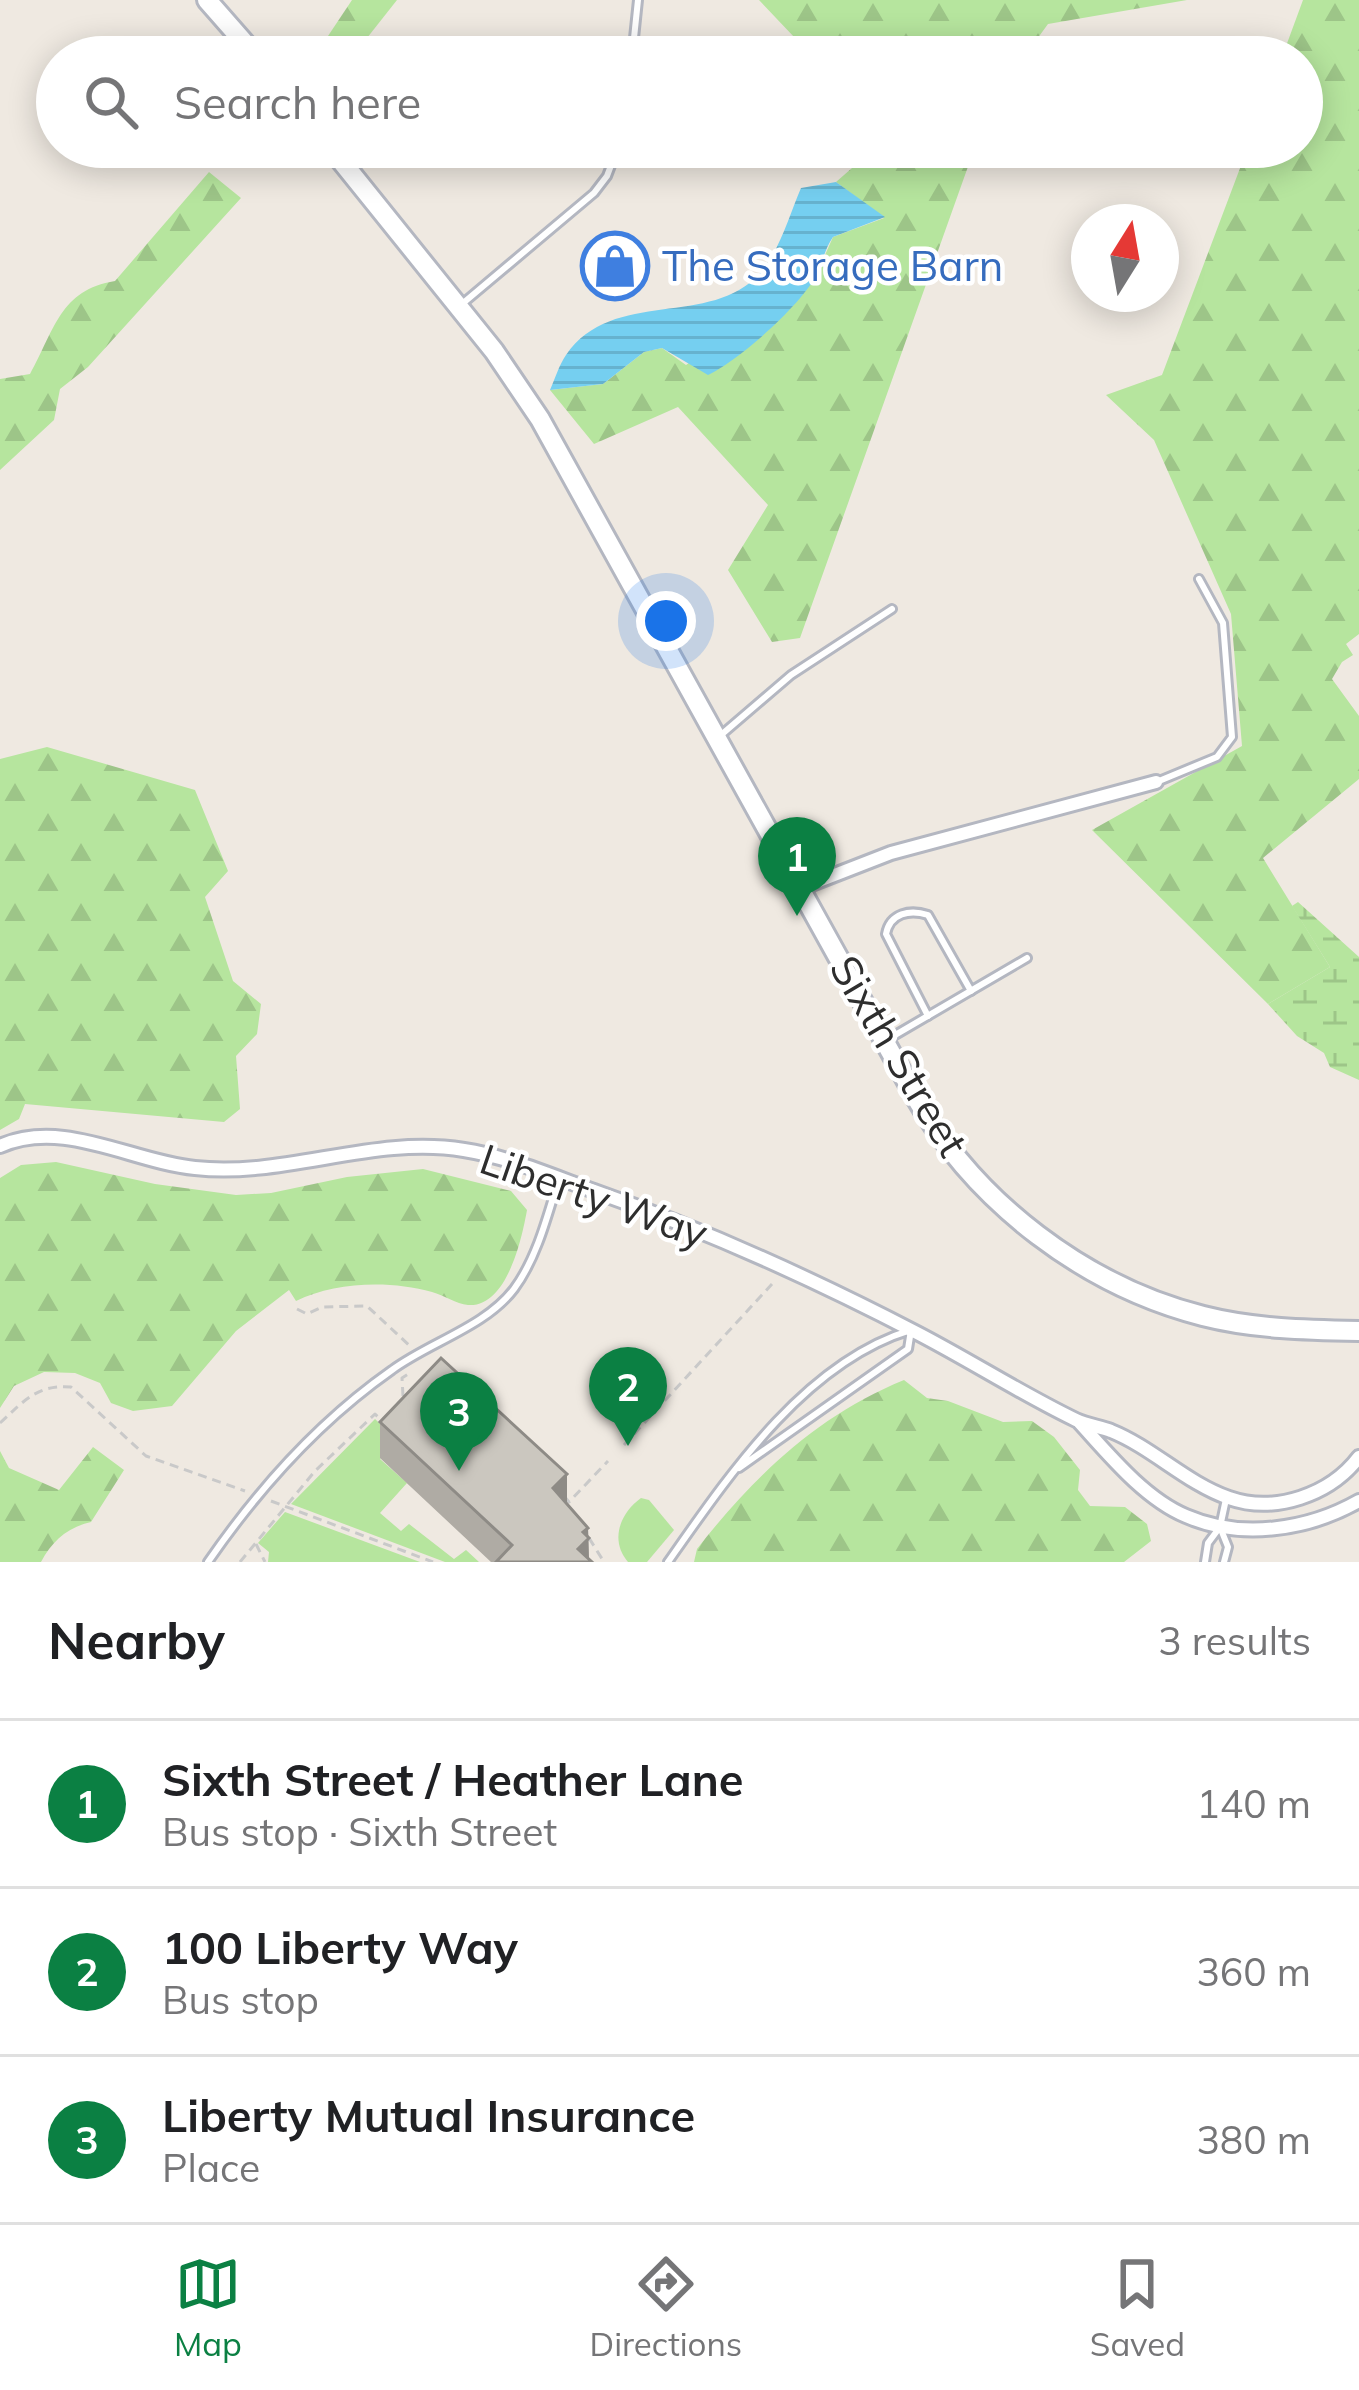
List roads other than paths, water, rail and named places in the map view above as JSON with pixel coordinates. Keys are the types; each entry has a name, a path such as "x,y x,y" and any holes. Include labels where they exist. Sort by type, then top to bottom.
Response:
{"main road":[{"path":"207,0 239,36"},
{"name":"Sixth Street","path":"347,168 459,306 550,436 932,1126 981,1187 1076,1260 1125,1287 1201,1315 1285,1329 1359,1331"}],"street":[{"path":"801,888 891,854 1156,782"},
{"name":"Liberty Way","path":"0,1146 28,1138 63,1138 191,1168 243,1170 384,1148 465,1150 560,1178 718,1238 911,1330 1080,1422 1114,1432 1227,1497 1257,1503 1298,1498 1335,1482 1359,1457"},
{"name":"Liberty Way","path":"1080,1422 1166,1505 1220,1527 1304,1524 1359,1501"}],"lane":[{"path":"634,36 638,0"},
{"path":"459,306 594,193 610,168"},
{"path":"1156,782 1217,757 1232,737 1223,623 1199,579"},
{"path":"719,737 791,675 892,609"},
{"path":"928,1016 886,934 896,917 910,911 928,915 970,991"},
{"path":"884,1042 1027,958"},
{"path":"208,1562 257,1496 322,1426 363,1390 476,1321 515,1287 560,1178"},
{"path":"668,1562 765,1430 884,1338 911,1330 908,1349 739,1468"},
{"path":"1205,1562 1227,1497"},
{"path":"1220,1527 1228,1547 1224,1562"}],"water":[{"path":"836,182 885,217 833,237 818,272 799,299 736,357 708,375 662,348 644,352 603,384 550,390 566,355 586,334 609,321 716,300 740,290 773,254 801,188"}],"place":[{"name":"The Storage Barn","path":"615,266"},
{"name":"Sixth Street / Heather Lane","path":"797,916"},
{"name":"100 Liberty Way","path":"628,1446"},
{"name":"Liberty Mutual Insurance","path":"459,1471"}]}
